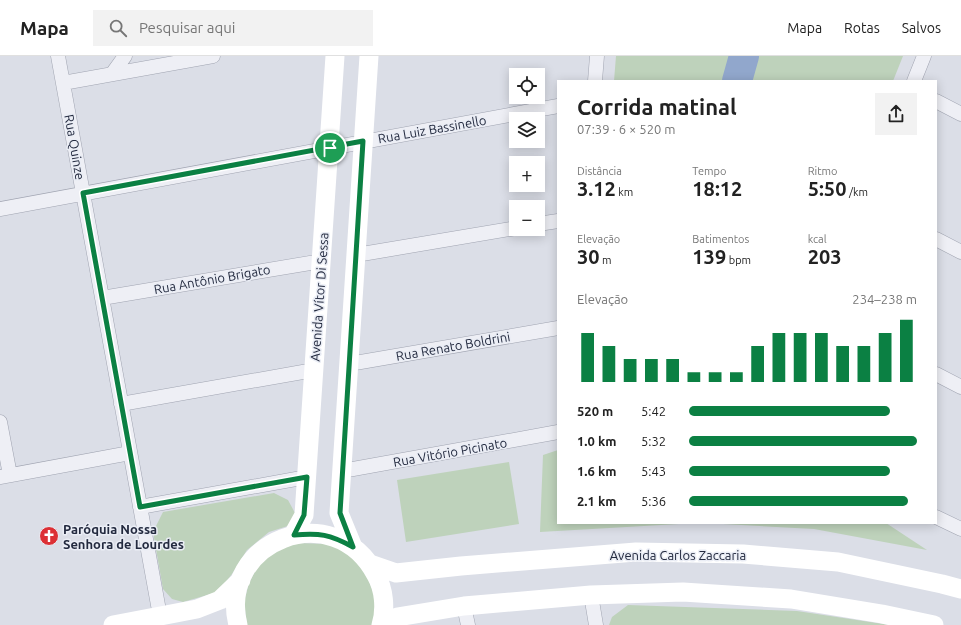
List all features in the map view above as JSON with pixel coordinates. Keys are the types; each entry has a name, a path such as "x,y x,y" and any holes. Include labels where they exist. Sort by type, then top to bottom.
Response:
{"street":[{"name":"Rua Quinze","path":"58,56 160,616"},
{"path":"112,74 125,56"},
{"path":"63,83 213,56"},
{"name":"Avenida Vítor Di Sessa","path":"294,535 304,515 336,56"},
{"path":"353,547 340,513 369,56"},
{"path":"596,56 596,80"},
{"path":"914,80 924,56"},
{"path":"937,102 961,114"},
{"name":"Rua Luiz Bassinello","path":"0,209 557,106"},
{"path":"545,223 557,221"},
{"path":"356,255 509,229"},
{"path":"937,240 961,252"},
{"name":"Rua Antônio Brigato","path":"102,298 322,261"},
{"name":"Rua Renato Boldrini","path":"349,364 557,328"},
{"path":"121,404 314,370"},
{"path":"937,375 961,387"},
{"path":"0,422 5,476 130,453"},
{"name":"Rua Vitório Picinato","path":"342,471 557,432"},
{"path":"140,507 307,477"},
{"path":"937,517 961,529"},
{"path":"238,625 236,616 236,597 241,580 253,559 271,544 294,535 314,533 334,537 353,547 370,564 380,582 384,601 381,625"},
{"name":"Avenida Carlos Zaccaria","path":"370,564 396,573 468,565 636,552 743,554 838,562 961,589"},
{"path":"113,625 197,609 220,600 241,580"},
{"path":"390,625 397,617 464,606 590,595 683,592 791,599 882,614 934,625"},
{"path":"590,595 596,625"},
{"path":"464,606 468,625"}],"green space":[{"path":"616,56 903,56 893,80 614,80"},
{"path":"557,450 557,524 679,524 540,532 543,455"},
{"path":"509,462 519,524 406,542 397,480"},
{"path":"274,493 288,500 295,513 291,525 269,532 247,550 232,574 218,592 183,602 172,599 163,589 153,532 163,512"},
{"path":"723,524 888,524 927,550 814,529"},
{"path":"295,543 330,544 348,553 364,568 376,599 373,625 247,625 244,602 249,583 259,564 278,549"},
{"path":"628,605 797,611 890,625 609,625 612,617"}],"waterway":[{"path":"737,80 744,56"}],"place":[{"name":"Paróquia Nossa Senhora de Lourdes","path":"49,536"}],"route":[{"path":"363,141 340,513 353,547 334,537 314,533 294,535 304,515 307,477 140,507 83,193 330,148 363,141"}]}
